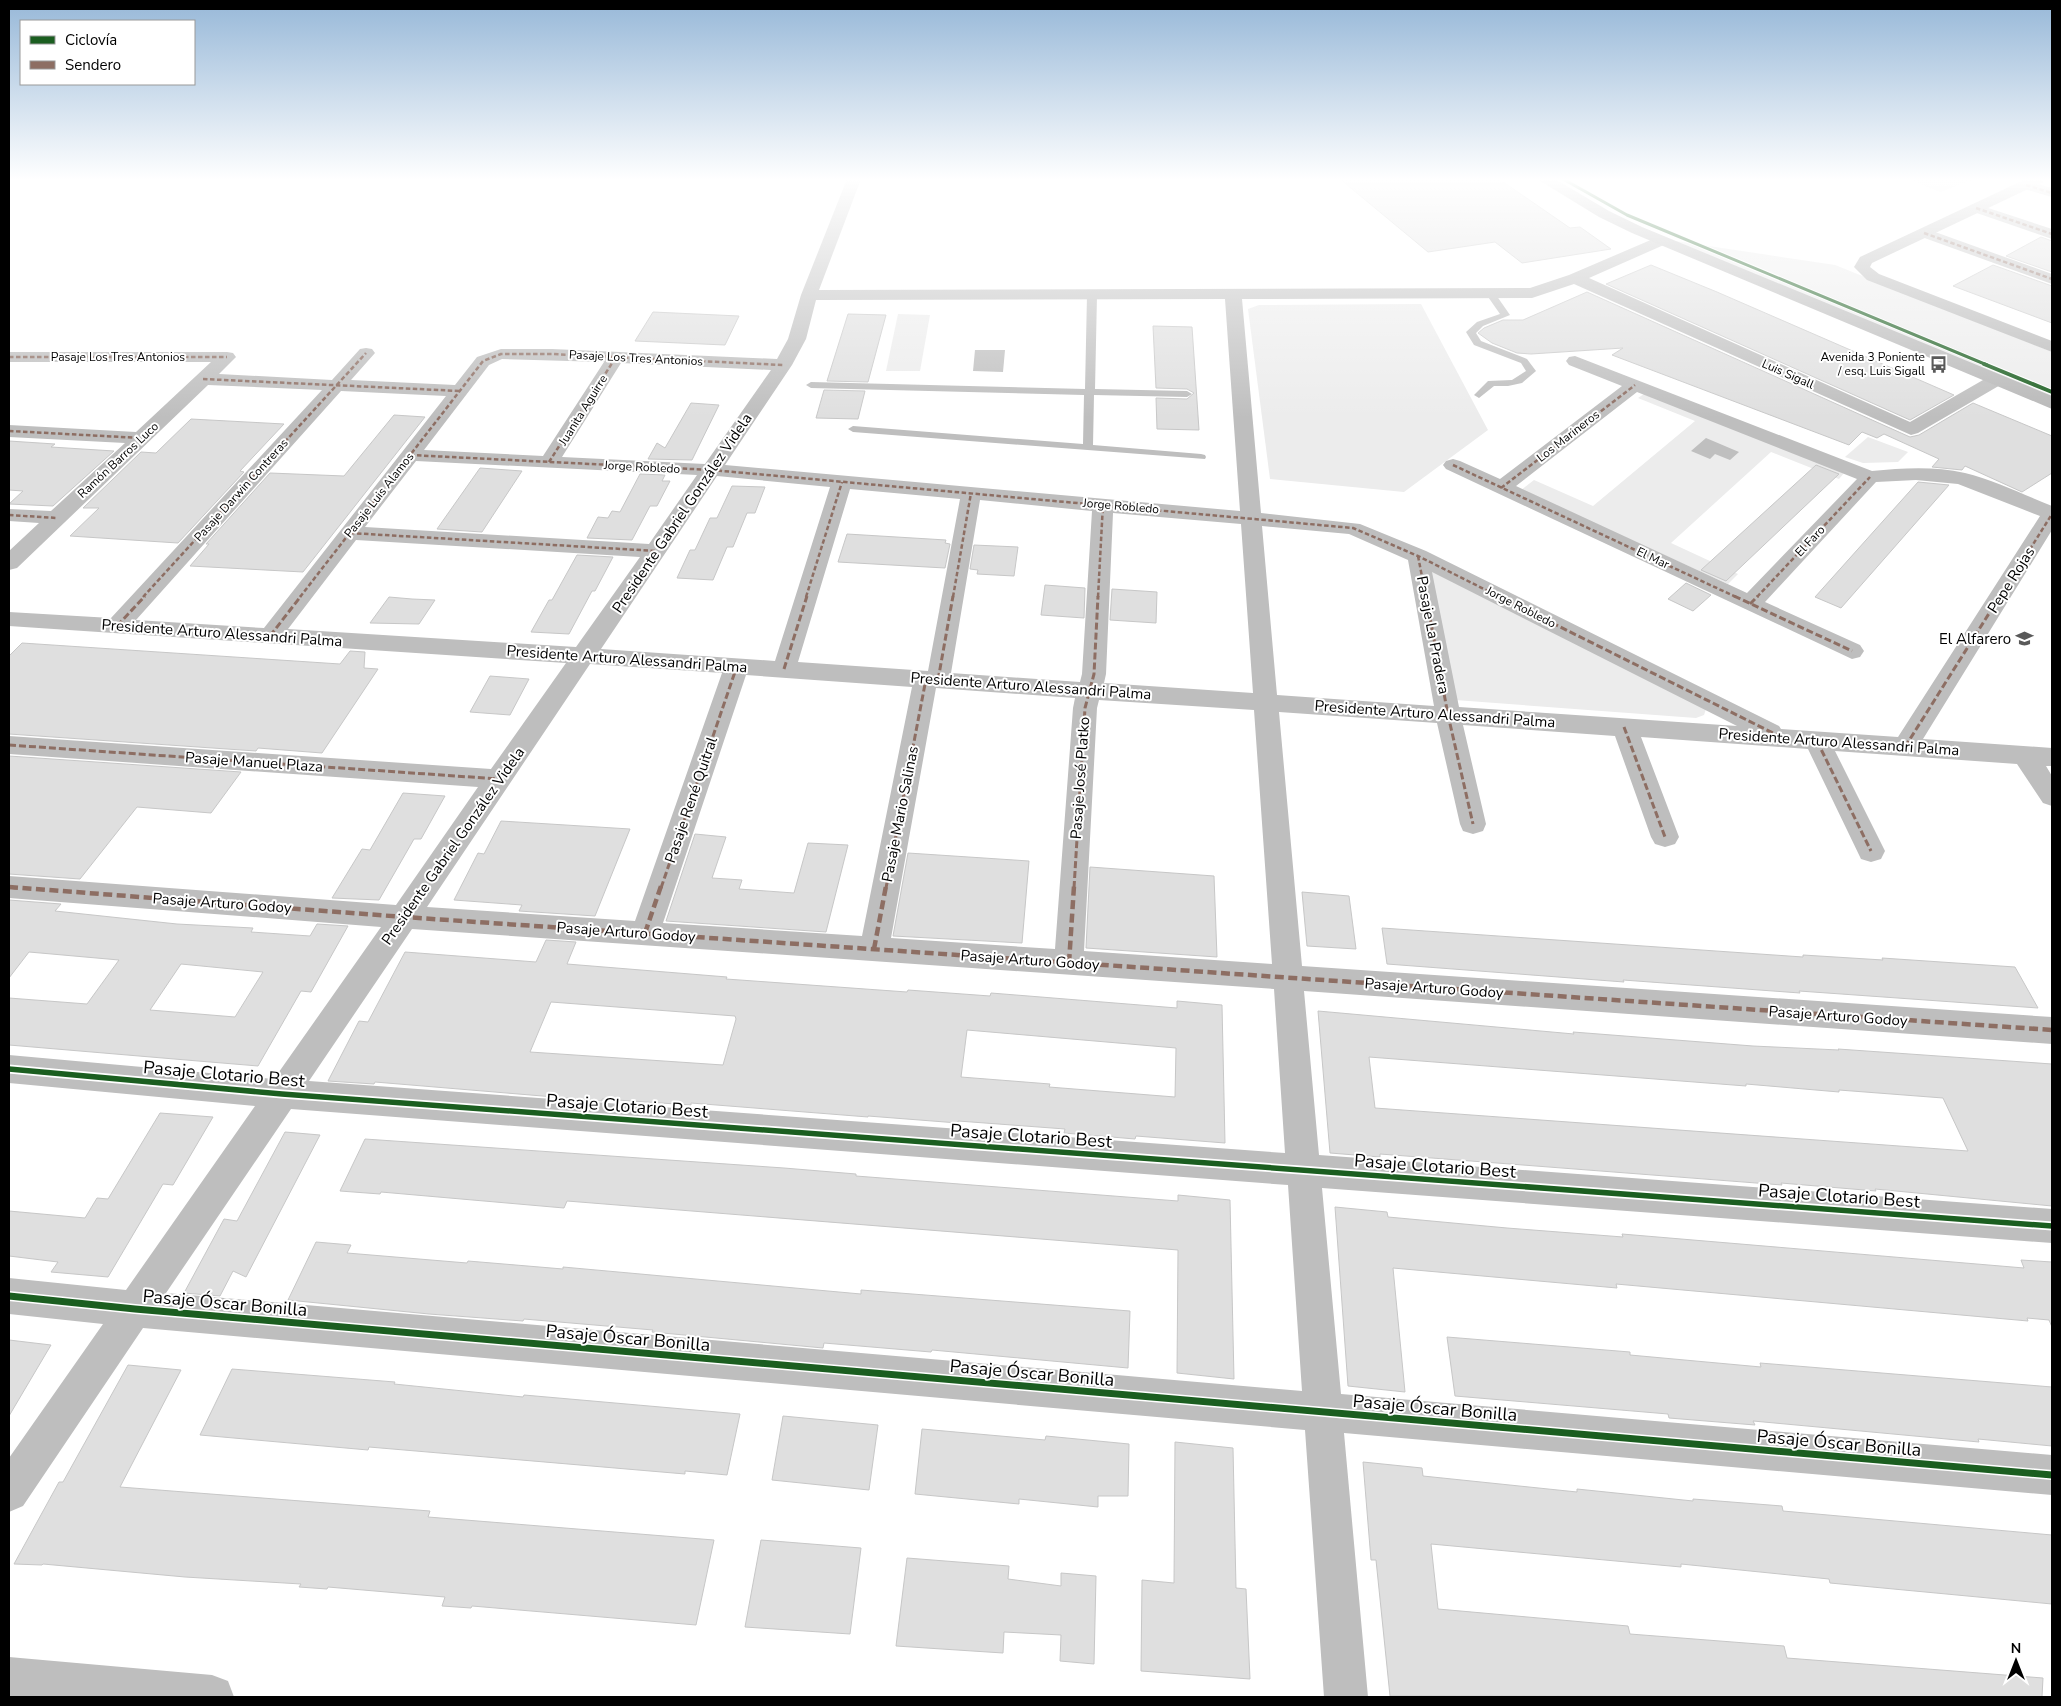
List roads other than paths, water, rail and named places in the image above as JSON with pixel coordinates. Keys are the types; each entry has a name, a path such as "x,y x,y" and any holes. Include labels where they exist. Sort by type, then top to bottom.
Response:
{"main road":[{"path":"1703,259 2052,403"},
{"path":"1869,259 1862,267 1873,277 2052,348"}],"street":[{"name":"Presidente Gabriel González Videla","path":"9,1492 783,365 797,339 809,295 823,259"},
{"path":"809,295 1491,294 1539,292 1620,259"},
{"path":"1995,259 2052,279"},
{"name":"Luis Sigall","path":"1575,278 1911,429 1996,380"},
{"path":"1233,295 1346,1697"},
{"name":"Pasaje Darwin Contreras","path":"117,626 366,353"},
{"name":"Pasaje Los Tres Antonios","path":"490,357 501,354 557,354 783,365"},
{"name":"Pasaje Los Tres Antonios","path":"9,357 227,357"},
{"name":"Ramón Barros Luco","path":"9,563 227,357"},
{"name":"Pasaje Luis Alamos","path":"270,636 483,361 490,357"},
{"name":"Juanita Aguirre","path":"549,462 616,357"},
{"path":"1575,361 1870,477 1886,475 1949,476 1963,479 2052,514"},
{"path":"203,379 460,391"},
{"name":"Los Marineros","path":"1501,488 1635,385"},
{"path":"9,432 140,438"},
{"name":"Jorge Robledo","path":"410,456 712,470 1251,517 1353,528 1418,556 1783,738"},
{"name":"El Mar","path":"1453,465 1852,651"},
{"name":"El Faro","path":"1750,604 1870,477"},
{"path":"784,669 842,482"},
{"name":"Pasaje Mario Salinas","path":"874,949 971,493"},
{"name":"Pasaje José Platko","path":"1069,963 1085,708 1094,674 1103,504"},
{"name":"Pepe Rojas","path":"1905,747 2052,514"},
{"path":"9,515 57,518"},
{"path":"350,533 656,551"},
{"name":"Pasaje La Pradera","path":"1418,556 1448,715 1473,824"},
{"name":"Presidente Arturo Alessandri Palma","path":"9,619 784,669 2052,757"},
{"name":"Pasaje René Quitral","path":"645,933 737,666"},
{"path":"1624,727 1665,837"},
{"path":"1817,741 1871,851"},
{"name":"Pasaje Manuel Plaza","path":"9,745 499,779"},
{"path":"2026,755 2052,796"},
{"name":"Pasaje Arturo Godoy","path":"9,886 404,917 2052,1030"},
{"name":"Pasaje Clotario Best","path":"9,1069 282,1094 2052,1226"},
{"name":"Pasaje Óscar Bonilla","path":"9,1296 2052,1475"},
{"path":"9,1678 212,1697"}],"lane":[{"path":"1479,395 1492,383 1509,384 1524,380 1531,371 1524,361 1477,343 1471,332 1480,324 1505,315 1491,294"},
{"path":"1088,448 1092,295"},
{"path":"811,385 1188,394"},
{"path":"853,429 1201,457"}],"place":[{"name":"Avenida 3 Poniente / esq. Luis Sigall","path":"1939,364"},
{"name":"El Alfarero","path":"2025,639"}]}
